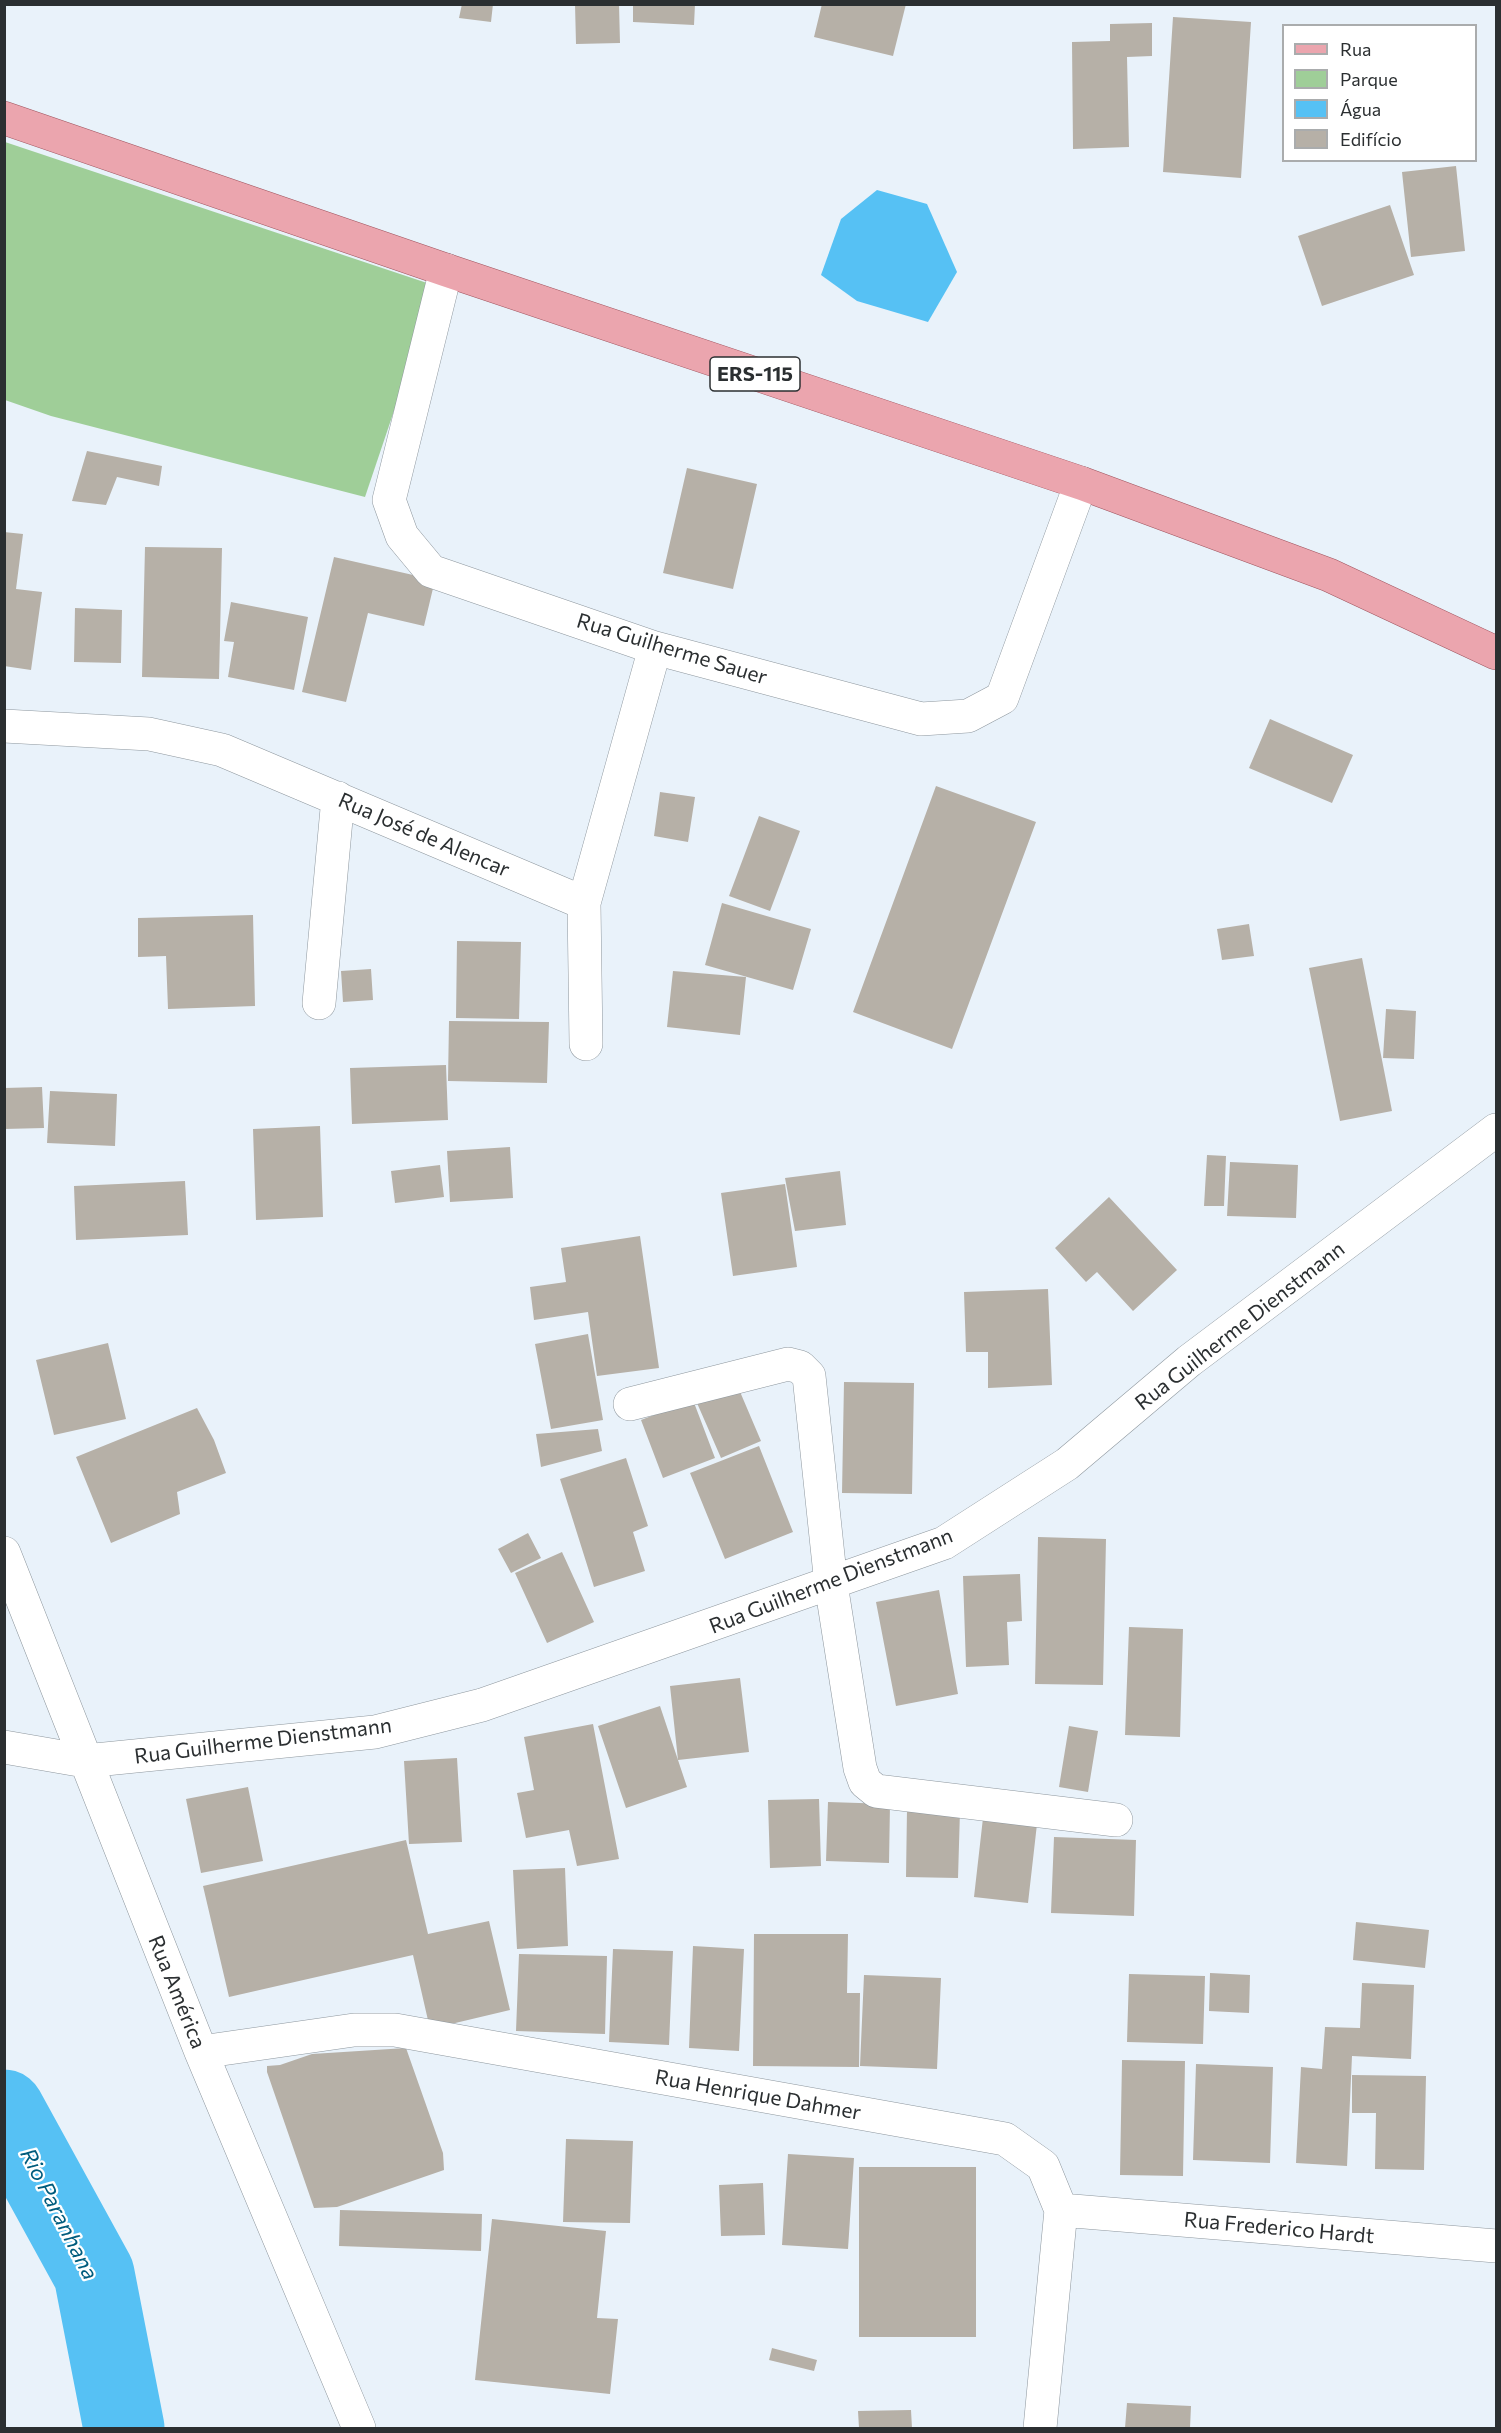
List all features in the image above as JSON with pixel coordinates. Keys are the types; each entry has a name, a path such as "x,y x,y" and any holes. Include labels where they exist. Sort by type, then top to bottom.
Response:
{"main road":[{"name":"ERS-115","path":"4,118 446,270 1081,483 1329,575 1497,653"}],"street":[{"name":"Rua Guilherme Sauer","path":"446,270 389,500 402,536 431,571 655,648 921,719 968,716 1002,698 1081,483"},
{"path":"586,1044 584,903 655,648"},
{"name":"Rua José de Alencar","path":"4,726 149,734 222,750 584,903"},
{"path":"319,1003 339,798"},
{"name":"Rua Guilherme Dienstmann","path":"4,1747 85,1761 375,1732 482,1705 944,1544 1067,1464 1189,1361 1497,1130"},
{"path":"630,1404 788,1364 800,1367 809,1376 831,1584 860,1768 865,1782 876,1791 1116,1820"},
{"name":"Rua América","path":"4,1553 201,2052 359,2428"},
{"name":"Rua Henrique Dahmer","path":"201,2052 354,2030 395,2030 1005,2139 1042,2166 1061,2210 1040,2428"},
{"name":"Rua Frederico Hardt","path":"1061,2210 1497,2246"}],"green space":[{"path":"5,142 436,286 365,497 51,416 5,400"}],"water":[{"path":"877,190 927,204 957,272 928,322 857,301 821,275 841,219"}],"building":[{"path":"462,4 493,4 491,22 459,18"},
{"path":"575,4 619,4 620,43 576,44"},
{"path":"633,4 695,4 694,25 633,22"},
{"path":"822,4 906,4 893,56 814,37"},
{"path":"1173,17 1251,22 1241,178 1163,172"},
{"path":"1152,23 1152,56 1127,57 1129,147 1073,149 1072,42 1110,41 1110,24"},
{"path":"1456,166 1465,251 1411,257 1402,172"},
{"path":"1390,205 1414,275 1322,306 1298,236"},
{"path":"87,451 162,466 159,486 117,477 106,505 72,501"},
{"path":"687,468 757,484 733,589 663,573"},
{"path":"4,532 23,534 16,589 42,592 31,670 4,666"},
{"path":"145,547 222,548 219,679 142,677"},
{"path":"334,557 435,580 424,626 368,613 346,702 302,692"},
{"path":"231,602 308,617 294,690 228,677 234,642 224,641"},
{"path":"75,608 122,610 121,663 74,662"},
{"path":"1270,719 1353,755 1332,803 1249,768"},
{"path":"936,786 1036,822 952,1049 853,1012"},
{"path":"660,792 695,797 688,842 654,836"},
{"path":"759,816 800,831 770,911 729,896"},
{"path":"722,903 811,929 793,990 705,965"},
{"path":"253,915 255,1006 168,1009 166,956 138,957 138,918"},
{"path":"1249,924 1254,956 1222,960 1217,929"},
{"path":"457,941 521,942 519,1019 456,1018"},
{"path":"1362,958 1392,1111 1340,1121 1309,968"},
{"path":"371,969 373,1000 343,1002 341,971"},
{"path":"673,971 746,977 740,1035 667,1027"},
{"path":"1386,1009 1416,1011 1414,1059 1383,1058"},
{"path":"449,1021 549,1022 547,1083 448,1081"},
{"path":"446,1065 448,1120 352,1124 350,1068"},
{"path":"42,1087 44,1128 4,1129 4,1088"},
{"path":"50,1091 117,1094 115,1146 47,1143"},
{"path":"320,1126 323,1217 256,1220 253,1129"},
{"path":"510,1147 513,1198 450,1202 447,1151"},
{"path":"1207,1155 1226,1156 1224,1206 1204,1206"},
{"path":"1230,1162 1298,1165 1296,1218 1227,1216"},
{"path":"440,1165 444,1197 395,1203 391,1171"},
{"path":"840,1171 846,1225 795,1231 785,1178"},
{"path":"185,1181 188,1235 76,1240 74,1186"},
{"path":"785,1184 797,1267 733,1276 721,1193"},
{"path":"1109,1197 1177,1270 1133,1311 1097,1272 1086,1282 1055,1248"},
{"path":"640,1236 659,1368 597,1376 588,1312 534,1320 530,1287 566,1282 561,1248"},
{"path":"1048,1289 1052,1385 988,1388 988,1352 966,1352 964,1292"},
{"path":"588,1334 603,1420 551,1429 535,1344"},
{"path":"108,1343 126,1419 54,1435 36,1360"},
{"path":"844,1382 914,1383 912,1494 842,1493"},
{"path":"738,1387 761,1441 721,1458 697,1403"},
{"path":"693,1400 715,1458 663,1478 641,1420"},
{"path":"197,1408 214,1440 226,1473 177,1492 180,1514 111,1543 76,1457"},
{"path":"598,1429 602,1451 541,1467 536,1434"},
{"path":"759,1446 793,1532 725,1559 690,1473"},
{"path":"626,1458 648,1526 633,1532 645,1571 594,1587 560,1479"},
{"path":"528,1533 541,1558 511,1573 498,1549"},
{"path":"1038,1537 1106,1539 1103,1685 1035,1684"},
{"path":"562,1552 594,1622 547,1643 515,1573"},
{"path":"1020,1574 1022,1621 1007,1622 1009,1665 966,1667 963,1576"},
{"path":"939,1590 958,1694 896,1706 876,1602"},
{"path":"1129,1627 1183,1629 1180,1737 1125,1735"},
{"path":"740,1678 749,1752 678,1760 670,1686"},
{"path":"660,1706 687,1787 626,1808 598,1726"},
{"path":"593,1724 619,1859 577,1866 569,1830 526,1838 517,1793 534,1790 524,1737"},
{"path":"1069,1726 1098,1731 1088,1792 1059,1787"},
{"path":"457,1758 462,1842 409,1844 404,1761"},
{"path":"248,1787 263,1861 201,1873 186,1799"},
{"path":"819,1799 821,1866 770,1868 768,1800"},
{"path":"828,1802 890,1804 889,1863 826,1861"},
{"path":"907,1809 960,1811 958,1878 906,1877"},
{"path":"983,1818 1037,1824 1028,1903 974,1897"},
{"path":"1054,1837 1136,1840 1134,1916 1051,1913"},
{"path":"406,1840 428,1934 489,1921 510,2010 430,2029 413,1955 229,1997 203,1886"},
{"path":"565,1868 568,1946 517,1949 513,1870"},
{"path":"1356,1922 1429,1930 1425,1968 1353,1960"},
{"path":"754,1934 848,1934 847,1993 860,1993 859,2067 753,2066"},
{"path":"693,1946 744,1949 739,2051 689,2048"},
{"path":"613,1949 673,1951 669,2045 609,2042"},
{"path":"519,1954 607,1956 605,2034 516,2031"},
{"path":"1210,1973 1250,1975 1249,2013 1209,2011"},
{"path":"1129,1974 1205,1976 1203,2044 1127,2042"},
{"path":"864,1975 941,1978 937,2069 860,2066"},
{"path":"1362,1983 1414,1985 1411,2059 1352,2056 1347,2166 1296,2163 1301,2067 1322,2069 1325,2027 1360,2028"},
{"path":"406,2048 443,2153 444,2170 337,2207 314,2208 267,2072 267,2066 280,2065 312,2054"},
{"path":"1122,2060 1185,2061 1183,2176 1120,2175"},
{"path":"1196,2064 1273,2067 1270,2163 1193,2160"},
{"path":"1352,2075 1426,2076 1424,2170 1375,2169 1376,2113 1352,2113"},
{"path":"566,2139 633,2141 630,2223 563,2222"},
{"path":"788,2154 854,2158 848,2249 782,2245"},
{"path":"859,2167 976,2167 976,2337 859,2337"},
{"path":"763,2183 765,2235 721,2236 719,2185"},
{"path":"340,2210 482,2214 481,2251 339,2246"},
{"path":"492,2219 606,2231 597,2318 618,2319 610,2394 475,2380"},
{"path":"772,2348 817,2360 814,2371 769,2360"},
{"path":"1127,2403 1191,2406 1190,2428 1125,2428"},
{"path":"911,2410 912,2428 859,2428 858,2411"}],"waterway":[{"name":"Rio Paranhana","path":"4,2110 94,2274 124,2428"}]}
